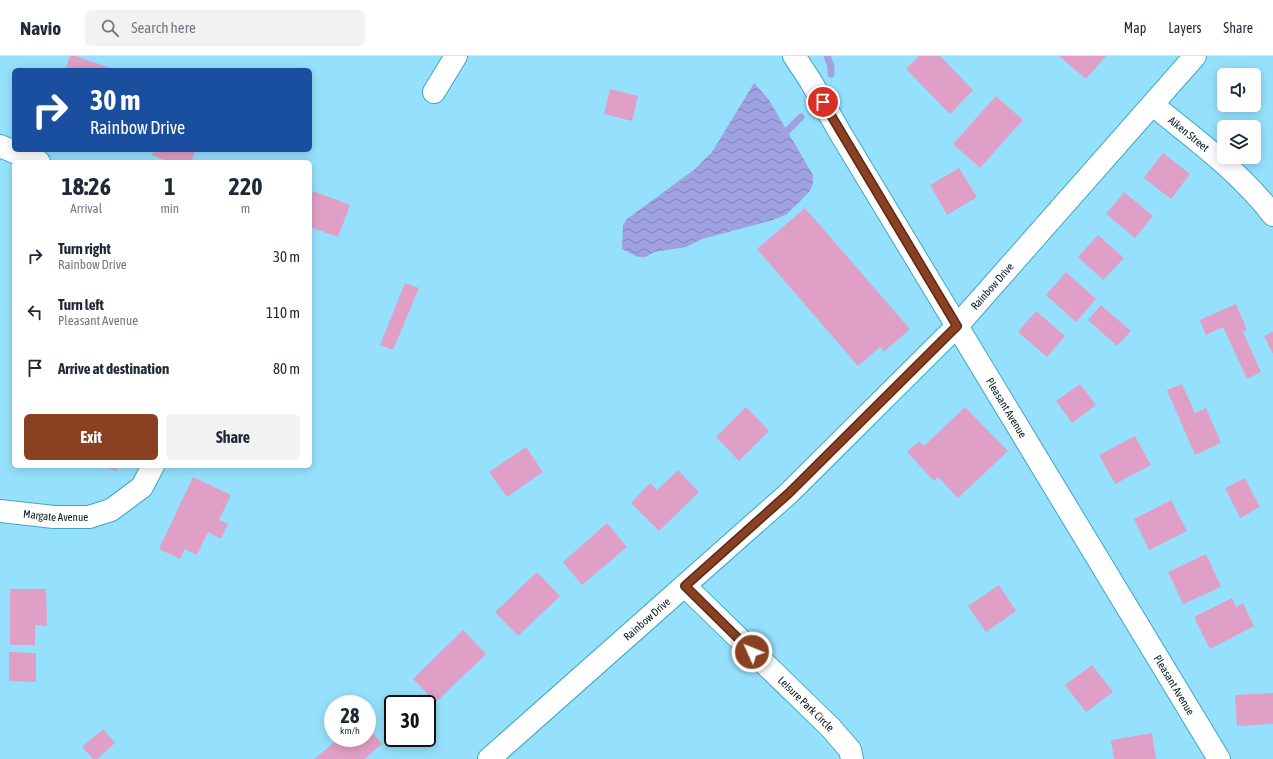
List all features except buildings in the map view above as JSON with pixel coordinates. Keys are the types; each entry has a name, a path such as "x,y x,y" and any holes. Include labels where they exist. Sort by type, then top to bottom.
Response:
{"street":[{"path":"434,92 456,56"},
{"name":"Pleasant Avenue","path":"794,56 810,80 842,136 1219,759"},
{"name":"Rainbow Drive","path":"489,759 789,493 957,326 1195,56"},
{"name":"Aiken Street","path":"1153,105 1214,154 1262,201 1273,215"},
{"path":"0,146 12,151"},
{"path":"15,152 34,160"},
{"name":"Margate Avenue","path":"0,511 54,517 89,517 111,510 142,487 152,468"},
{"name":"Leisure Park Circle","path":"685,586 831,728 850,750 852,759"}],"water":[{"path":"754,83 769,100 813,175 813,183 810,191 787,214 773,220 702,239 686,247 654,252 646,257 638,257 622,249 623,225 627,219 695,169 712,152"}],"waterway":[{"path":"827,56 831,66 831,74"},
{"path":"781,137 801,117"}],"route":[{"path":"752,652 685,586 789,493 957,326 823,102"}]}
